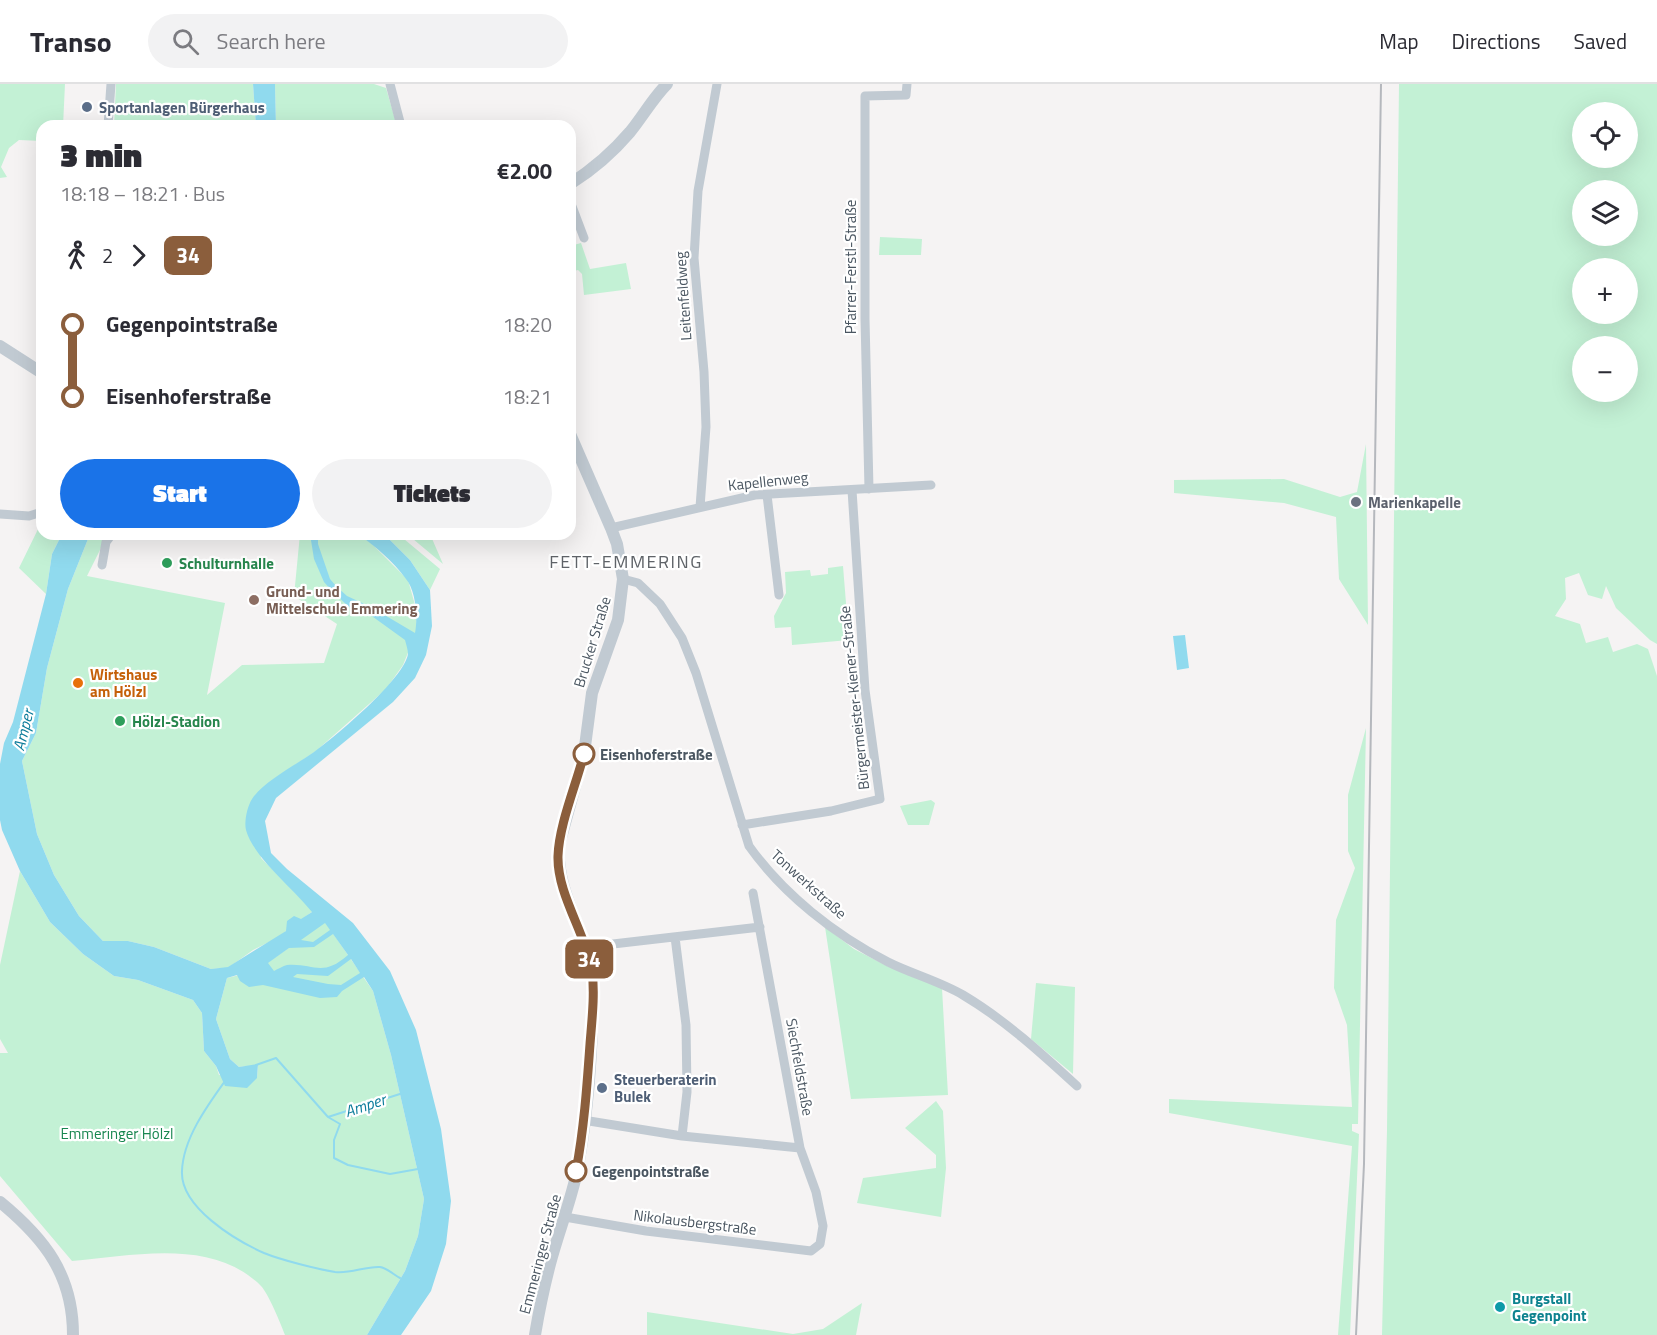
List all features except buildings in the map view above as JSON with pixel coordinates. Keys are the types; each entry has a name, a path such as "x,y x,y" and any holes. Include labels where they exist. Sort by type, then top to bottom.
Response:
{"street":[{"path":"108,120 111,84"},
{"path":"390,84 399,120"},
{"path":"576,180 609,154 667,84"},
{"name":"Leitenfeldweg","path":"700,507 706,427 694,250 702,163 717,84"},
{"name":"Pfarrer-Ferstl-Straße","path":"869,489 865,326 865,96 906,95 907,84"},
{"path":"576,217 584,238"},
{"path":"0,346 36,369"},
{"name":"Brucker Straße","path":"576,448 619,550 623,579 618,620 592,693 584,754 559,845 561,877 581,932"},
{"name":"Kapellenweg","path":"611,528 755,495 932,485"},
{"name":"Bürgermeister-Kiener-Straße","path":"742,825 880,799 865,690 852,490"},
{"path":"767,495 779,595"},
{"path":"0,514 29,516 36,514"},
{"path":"102,565 108,540"},
{"name":"Tonwerkstraße","path":"623,579 638,583 660,604 682,638 696,673 749,846 760,862 824,921 856,944 889,963 945,986 983,1008 1008,1026 1077,1086"},
{"name":"Siechfeldstraße","path":"753,892 800,1148 816,1192 823,1226 820,1244"},
{"path":"587,946 760,927"},
{"name":"Emmeringer Straße","path":"535,1335 550,1264 576,1176 583,1120 593,992 587,946 581,932"},
{"path":"675,937 686,1024 687,1092 682,1136"},
{"path":"583,1120 682,1136 800,1148"},
{"path":"0,1202 37,1235 59,1269 72,1307 73,1335"},
{"name":"Nikolausbergstraße","path":"565,1217 646,1231 811,1251 820,1244"}],"green space":[{"path":"0,84 65,84 63,120 36,120 36,141 19,140 9,148 1,167 7,177 0,178"},
{"path":"116,84 253,84 256,120 114,120"},
{"path":"275,84 374,84 386,88 395,120 276,120"},
{"path":"1399,84 1657,84 1657,644 1616,608 1606,586 1602,599 1588,595 1579,573 1565,578 1566,599 1555,616 1580,624 1586,643 1608,637 1613,652 1637,644 1648,649 1657,676 1657,1335 1382,1335 1387,1130"},
{"path":"880,237 922,239 921,255 879,255"},
{"path":"581,243 590,269 626,263 631,289 584,295 582,274 576,270 576,244"},
{"path":"1366,444 1368,625 1339,579 1336,517 1284,503 1174,493 1174,480 1284,479 1340,497 1357,492"},
{"path":"36,533 36,540 59,540 52,554 46,594 19,568"},
{"path":"88,540 105,540 87,576 225,603 207,695 242,665 324,663 337,624 294,596 299,540 366,540 408,580 417,612 416,633 403,665 386,689 316,751 274,779 252,800 261,858 313,911 277,938 253,950 228,968 211,969 154,947 128,941 103,941 79,916 54,875 37,834 22,761 36,733 47,668 68,589"},
{"path":"390,540 405,540 440,569 430,590 410,560"},
{"path":"414,540 433,540 443,564"},
{"path":"843,566 849,640 792,645 791,627 775,628 774,616 786,593 785,572 810,570 811,576 828,574 828,568"},
{"path":"1366,728 1358,1124 1352,1124 1352,1131 1359,1134 1350,1335 1338,1335 1352,1146 1169,1113 1169,1099 1352,1107 1347,1025 1334,988 1336,920 1355,868 1348,851 1348,795"},
{"path":"931,800 935,803 929,825 908,825 900,806"},
{"name":"Emmeringer Hölzl","path":"20,871 50,922 83,954 114,976 138,980 193,1000 202,1013 204,1051 216,1066 219,1075 257,1078 258,1065 239,1067 230,1059 216,1019 227,978 256,971 325,922 373,991 391,1055 424,1199 418,1236 405,1271 367,1335 285,1335 271,1302 261,1286 241,1271 219,1261 195,1255 171,1253 72,1261 0,1176 0,1053 8,1053 0,1039 0,965"},
{"path":"825,927 854,949 887,966 942,988 948,1095 851,1099"},
{"path":"1036,983 1075,987 1073,1074 1031,1039"},
{"path":"936,1101 943,1111 946,1168 941,1217 857,1203 863,1178 936,1168 936,1155 905,1128"},
{"path":"862,1303 856,1335 647,1335 647,1312 793,1334 823,1329"}],"water":[{"path":"253,84 275,84 276,120 256,120"},
{"path":"59,540 88,540 68,589 47,668 36,733 22,761 37,834 54,875 79,916 103,941 128,941 154,947 211,969 228,967 286,931 287,921 294,916 301,919 312,912 265,862 250,840 245,827 249,806 257,792 264,786 324,744 368,706 395,678 408,654 405,640 369,614 349,607 324,582 314,559 311,540 318,540 330,579 347,596 371,607 415,633 415,605 409,584 390,560 366,540 390,540 410,560 430,590 432,626 426,655 415,678 393,702 276,798 265,821 271,853 353,923 390,971 416,1030 441,1129 451,1201 446,1244 431,1291 401,1335 367,1335 405,1271 418,1236 424,1199 391,1055 373,991 364,977 342,991 337,997 320,998 263,985 249,987 240,981 237,975 227,978 216,1019 230,1059 239,1067 258,1064 257,1078 247,1088 225,1086 216,1066 204,1051 202,1013 193,1000 138,980 114,976 83,954 50,922 20,871 0,820 0,764 46,594 52,554","holes":["325,923 330,930 313,942 301,940","333,934 348,955 331,966 318,968 287,965 274,971 268,963 289,948 314,947","351,959 360,973 341,985 293,977 297,974 328,976"]},
{"path":"1185,635 1189,668 1177,670 1173,636"}],"waterway":[{"path":"256,1065 276,1058 328,1117 340,1124 334,1140 334,1158 348,1165 390,1174 418,1169"},
{"path":"225,1081 197,1123 183,1159 184,1184 199,1209 225,1231 271,1256 335,1272 380,1267 400,1278"},
{"name":"Amper","path":"328,1117 403,1093"}],"railway":[{"path":"1356,1335 1364,1164 1381,84"}],"bus line":[{"name":"34","path":"576,1171 587,1089 593,992 592,972 587,946 566,894 558,857 561,837 584,754"}],"place":[{"name":"Sportanlagen Bürgerhaus","path":"87,107"},
{"name":"Marienkapelle","path":"1356,502"},
{"name":"Schulturnhalle","path":"167,563"},
{"name":"Grund- und Mittelschule Emmering","path":"254,600"},
{"name":"Wirtshaus am Hölzl","path":"78,683"},
{"name":"Hölzl-Stadion","path":"120,721"},
{"name":"Eisenhoferstraße","path":"584,754"},
{"name":"Steuerberaterin Bulek","path":"602,1088"},
{"name":"Gegenpointstraße","path":"576,1171"},
{"name":"Burgstall Gegenpoint","path":"1500,1307"}],"district":[{"name":"FETT-EMMERING","path":"626,561"}]}
